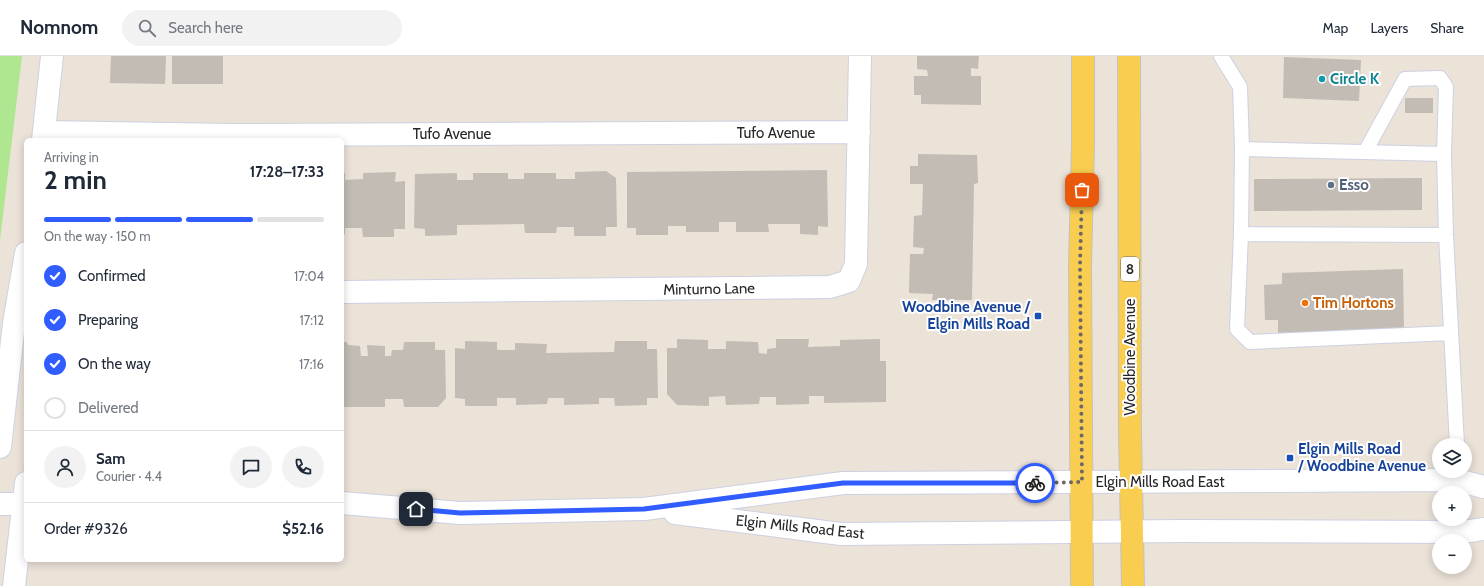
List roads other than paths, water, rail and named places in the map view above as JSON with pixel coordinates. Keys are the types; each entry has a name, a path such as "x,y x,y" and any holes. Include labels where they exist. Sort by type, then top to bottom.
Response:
{"main road":[{"path":"44,136 52,56"},
{"name":"Minturno Lane","path":"344,292 830,287 849,281 856,264 860,56"},
{"path":"1082,56 1083,145 1080,265 1082,586"},
{"name":"Woodbine Avenue","path":"1129,56 1131,482 1133,586"},
{"name":"Tufo Avenue","path":"44,136 234,138 859,132"},
{"path":"0,447 14,323 24,265"},
{"name":"Elgin Mills Road East","path":"344,503 460,513 644,509 843,483 1131,482 1432,476"},
{"name":"Elgin Mills Road East","path":"1462,478 1484,487"},
{"path":"0,504 24,497"},
{"path":"14,586 24,505"},
{"name":"Elgin Mills Road East","path":"644,509 841,534 1132,531 1463,532 1484,528"}],"lane":[{"path":"1221,56 1240,87 1242,149 1241,234 1237,329 1250,342 1451,333"},
{"path":"1365,152 1405,79 1440,78 1446,87 1444,154 1446,235 1457,438"},
{"path":"1242,149 1444,154"},
{"path":"1241,234 1446,235"}],"place":[{"name":"Circle K","path":"1322,79"},
{"name":"Esso","path":"1331,185"},
{"name":"Tim Hortons","path":"1305,303"},
{"name":"Woodbine Avenue / Elgin Mills Road","path":"1038,316"},
{"name":"Elgin Mills Road / Woodbine Avenue","path":"1290,458"}]}
